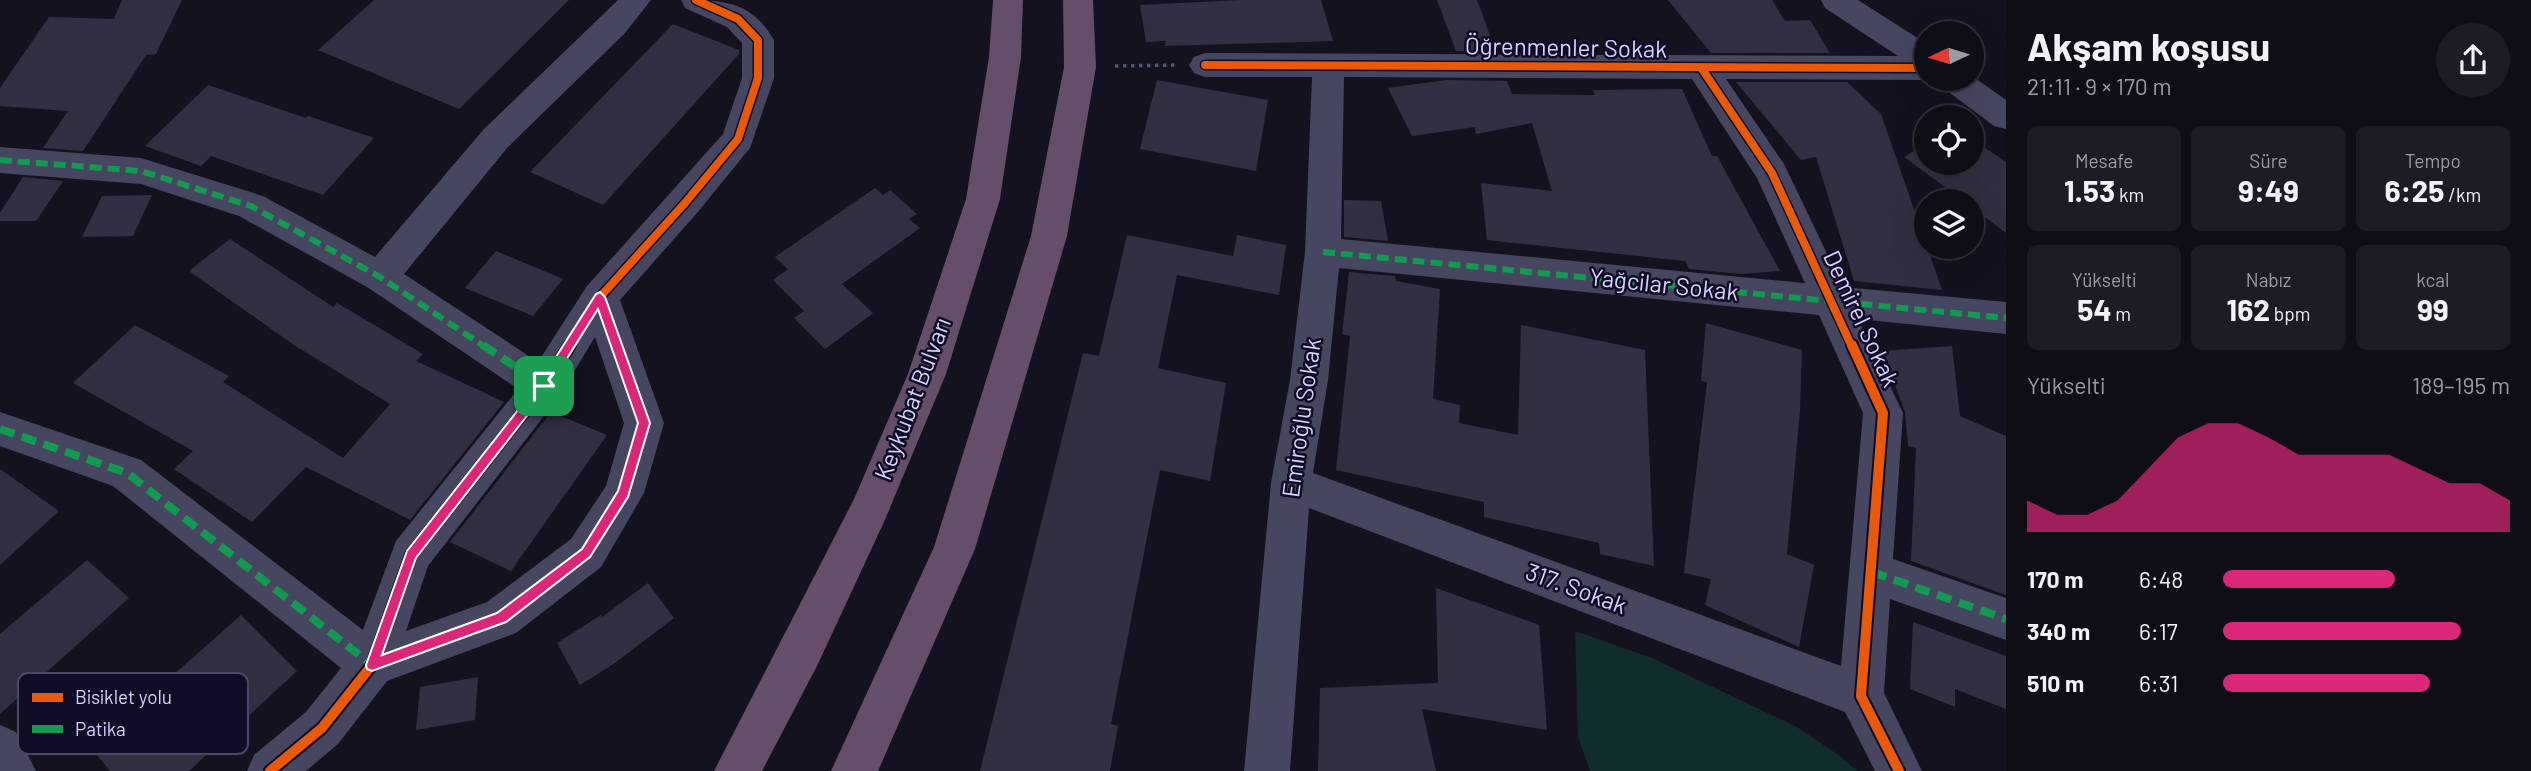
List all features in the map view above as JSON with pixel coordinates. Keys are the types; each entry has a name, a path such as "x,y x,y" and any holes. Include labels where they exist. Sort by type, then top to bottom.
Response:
{"highway":[{"name":"Keykubat Bulvarı","path":"737,771 801,651 870,509 927,374 983,199 1005,57 1008,0"},
{"path":"854,771 954,549 1049,236 1080,67 1078,0"}],"street":[{"path":"380,277 496,138 614,25 636,0"},
{"path":"270,771 322,728 372,665 411,555 544,386 600,297 685,203 738,139 758,78 758,40 738,19 696,0"},
{"path":"1836,0 1914,51"},
{"name":"Emiroğlu Sokak","path":"1267,771 1291,483 1309,380 1322,252 1328,64"},
{"name":"Öğrenmenler Sokak","path":"1205,65 1914,68"},
{"name":"Demirel Sokak","path":"1702,69 1772,173 1883,413 1861,696"},
{"path":"1970,91 2006,117"},
{"path":"0,160 141,171 251,206 380,277 544,386"},
{"name":"Yağcilar Sokak","path":"1322,252 2006,318"},
{"path":"372,665 501,618 586,553 624,493 644,423 600,297"},
{"path":"0,429 127,472 372,665"},
{"name":"317. Sokak","path":"1291,483 1861,696"},
{"path":"1872,572 2006,619"},
{"path":"1861,696 1899,771"},
{"path":"0,748 13,771"}],"path":[{"path":"1080,67 1205,65"}],"green space":[{"path":"1575,631 1652,658 1797,727 1857,771 1590,771 1578,737"}],"building":[{"path":"122,0 182,0 156,54 146,55 83,151 43,148 68,111 0,106 0,88 49,17 114,19"},
{"path":"374,0 569,0 459,109 318,50"},
{"path":"1240,0 1321,0 1333,41 1165,46 1166,41 1146,42 1140,5"},
{"path":"1437,0 1477,0 1496,52 1456,51"},
{"path":"1668,0 1772,0 1785,21 1810,20 1830,53 1711,53"},
{"path":"673,24 739,50 739,54 603,205 530,172"},
{"path":"1157,80 1268,100 1256,171 1140,149"},
{"path":"1446,80 1507,81 1512,94 1595,95 1593,90 1682,89 1712,156 1717,156 1780,271 1740,274 1689,269 1685,261 1487,240 1481,183 1552,191 1532,123 1476,134 1475,127 1412,136 1388,88"},
{"path":"1736,82 1847,82 1881,114 1914,209 1914,259 1931,259 1942,290 1854,281 1816,157 1801,160"},
{"path":"208,85 374,138 323,195 211,156 201,166 145,146"},
{"path":"1984,147 2006,162 2006,233 1984,216 1984,189 1948,189 1929,175 1984,175"},
{"path":"1914,151 1914,164 1904,157"},
{"path":"23,177 63,181 36,221 0,221 0,213"},
{"path":"875,188 883,195 890,190 917,214 909,219 920,228 842,284 873,313 825,349 794,318 804,311 773,280 788,269 775,257"},
{"path":"152,195 133,236 82,237 102,196"},
{"path":"1344,200 1381,201 1388,241 1344,237"},
{"path":"1127,235 1233,256 1237,235 1286,245 1279,295 1177,275 1158,368 1226,383 1210,481 1160,470 1111,724 1118,726 1110,771 980,771 1083,353 1099,356"},
{"path":"230,239 333,307 337,303 423,354 416,361 504,402 410,520 306,467 252,522 174,469 193,451 73,383 135,325 229,376 223,382 343,458 390,404 294,345 189,271"},
{"path":"496,251 563,279 533,316 465,288"},
{"path":"1349,272 1395,276 1396,281 1440,289 1433,399 1460,405 1459,423 1518,435 1521,325 1645,350 1654,566 1600,554 1599,543 1484,517 1484,502 1336,470 1350,336 1342,334"},
{"path":"1706,323 1802,350 1800,410 1787,554 1814,565 1799,647 1705,605 1711,579 1684,573 1707,382 1701,381"},
{"path":"1952,346 1960,416 2006,436 2006,595 1911,561 1916,448 1908,446 1905,412 1882,351"},
{"path":"551,412 607,435 511,571 450,542"},
{"path":"0,469 59,511 0,565"},
{"path":"87,560 129,598 46,673 18,673 18,698 0,714 0,634"},
{"path":"648,583 674,618 615,663 580,685 557,643 601,615 602,617"},
{"path":"1436,588 1539,625 1547,730 1422,709 1436,771 1318,771 1320,688 1438,683"},
{"path":"241,615 297,671 248,716 248,673 176,673"},
{"path":"1913,622 2006,656 2006,709 1955,689 1955,707 1910,689"},
{"path":"478,677 475,720 416,730 420,687"},
{"path":"96,754 207,754 189,771 110,771"}],"marked path":[{"path":"0,160 141,171 251,206 380,277 544,386"},
{"path":"1323,252 2006,318"},
{"path":"0,429 127,473 372,665"},
{"path":"1872,572 2006,619"}],"cycle path":[{"path":"270,771 322,728 372,665 411,555 544,386 600,297 685,203 738,139 758,78 758,40 738,19 696,0"},
{"path":"1205,65 1914,68"},
{"path":"1702,69 1772,173 1883,413 1861,696 1899,771"}],"route":[{"path":"600,297 644,423 624,493 586,553 501,618 372,665 411,555 544,386 600,297"}]}
